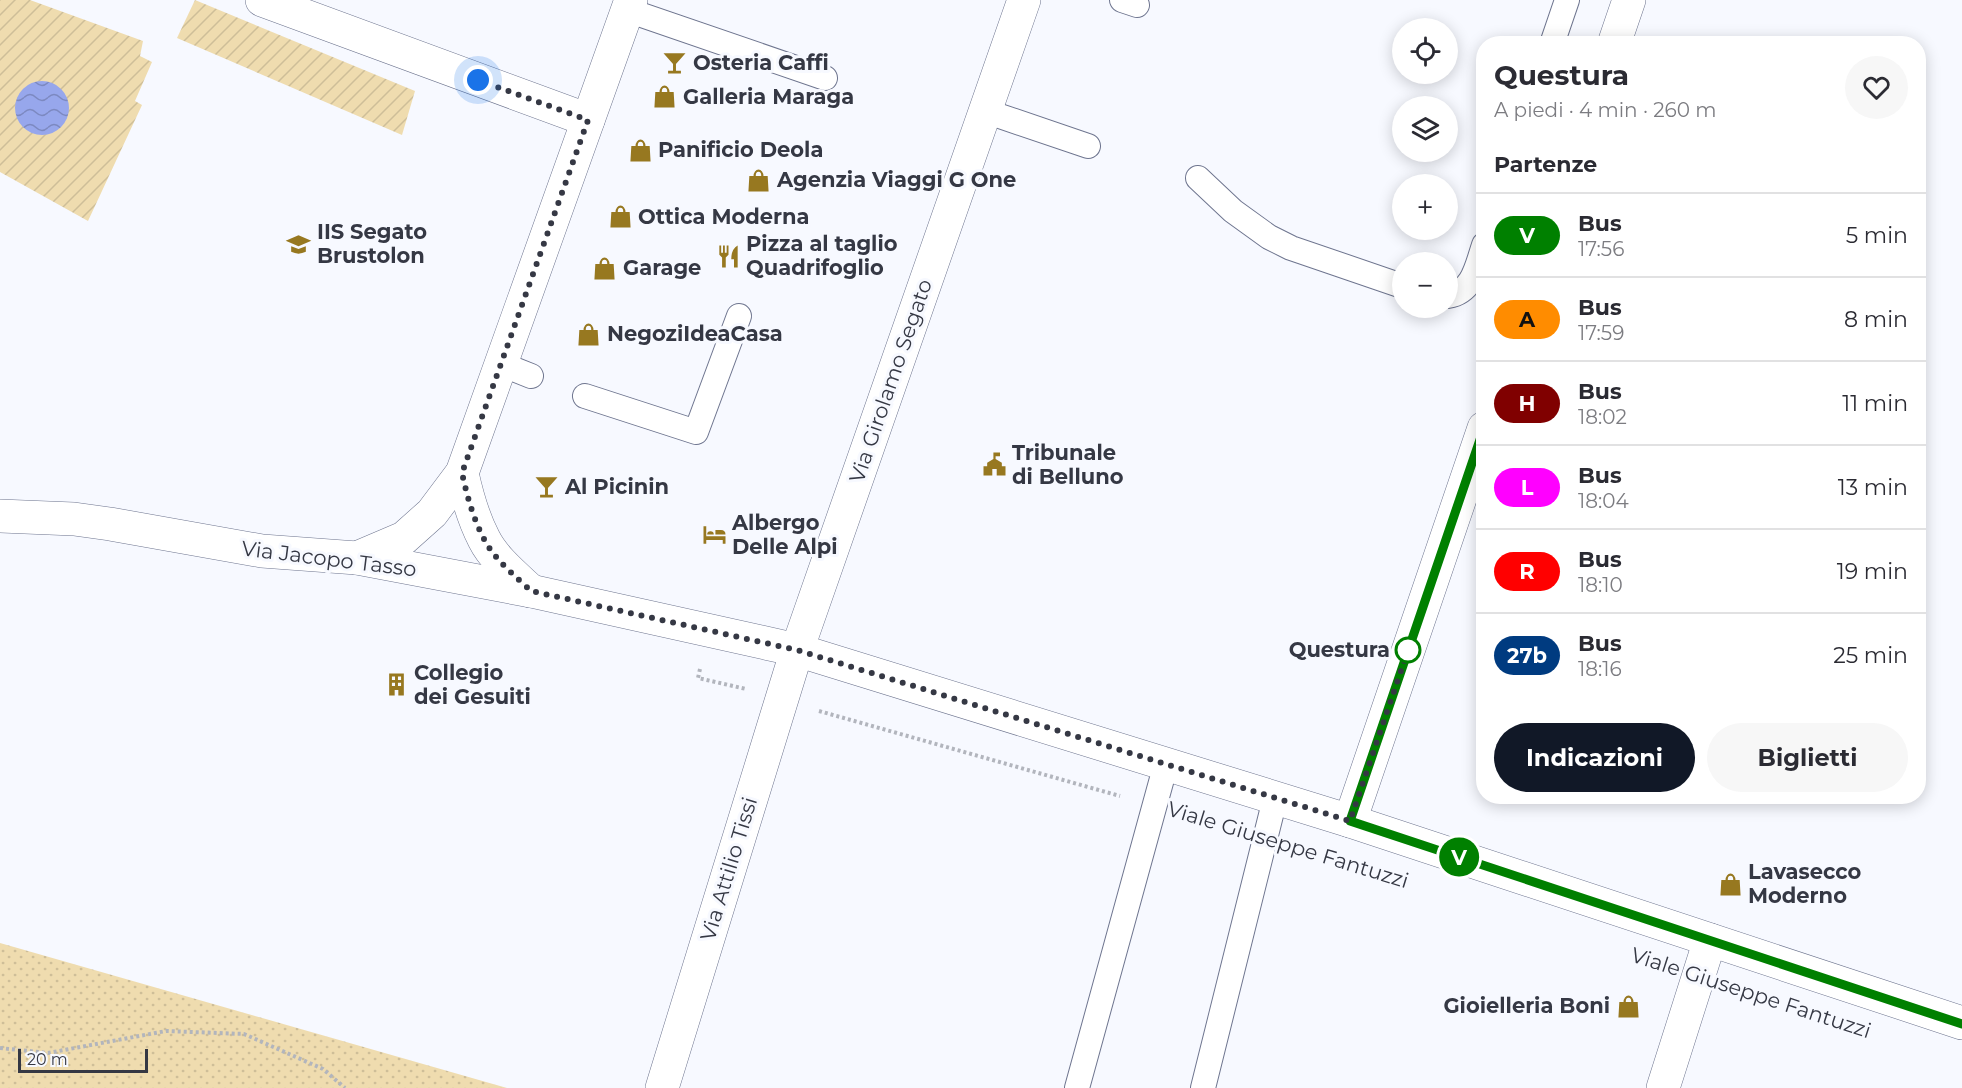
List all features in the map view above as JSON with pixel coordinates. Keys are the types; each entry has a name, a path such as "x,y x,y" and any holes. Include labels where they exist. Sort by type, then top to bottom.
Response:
{"street":[{"path":"262,0 588,120"},
{"name":"Via Girolamo Segato","path":"797,650 1024,0"},
{"path":"1617,36 1629,0"},
{"path":"357,558 404,538 432,513 462,473 516,370 588,120 629,5"},
{"path":"1350,821 1476,451"},
{"path":"462,473 470,508 485,541 508,569 531,591"},
{"name":"Via Jacopo Tasso","path":"0,516 74,519 262,551 357,558 531,591 797,650"},
{"name":"Via Attilio Tissi","path":"662,1088 797,650"},
{"name":"Viale Giuseppe Fantuzzi","path":"797,650 1350,821 1962,1023"},
{"path":"1663,1088 1710,940"}],"lane":[{"path":"1555,36 1567,0"},
{"path":"629,5 825,78"},
{"path":"985,111 1088,146"},
{"path":"1198,178 1233,211 1269,237 1291,248 1392,282"},
{"path":"1458,292 1463,290 1472,279 1476,268"},
{"path":"585,396 696,432 739,316"},
{"path":"1077,1088 1166,764"},
{"path":"1203,1088 1275,799"}],"path":[{"name":"Viale Giuseppe Fantuzzi","path":"781,697 818,711 1153,806"},
{"path":"0,1048 48,1053 166,1031 244,1034 323,1069 345,1088"}],"shaded area":[{"path":"0,0 30,0 143,41 140,56 152,62 135,101 142,105 88,221 0,172"},
{"path":"195,0 415,91 402,135 177,38"},
{"path":"0,943 507,1088 0,1088"}],"water":[{"path":"37,81 47,81 57,85 65,93 69,108 65,123 57,131 47,135 37,135 27,131 19,123 15,113 15,103 19,93 27,85"}],"bus line":[{"name":"V","path":"1476,451 1350,821 1962,1024"}],"place":[{"name":"Osteria Caffi","path":"675,63"},
{"name":"Galleria Maraga","path":"665,97"},
{"name":"Panificio Deola","path":"640,150"},
{"name":"Agenzia Viaggi G One","path":"759,180"},
{"name":"Ottica Moderna","path":"620,217"},
{"name":"IIS Segato Brustolon","path":"299,244"},
{"name":"Pizza al taglio Quadrifoglio","path":"728,256"},
{"name":"Garage","path":"605,268"},
{"name":"NegoziIdeaCasa","path":"589,334"},
{"name":"Tribunale di Belluno","path":"994,465"},
{"name":"Al Picinin","path":"547,487"},
{"name":"Albergo Delle Alpi","path":"714,535"},
{"name":"Questura","path":"1408,650"},
{"name":"Collegio dei Gesuiti","path":"396,685"},
{"name":"Lavasecco Moderno","path":"1730,884"},
{"name":"Gioielleria Boni","path":"1628,1006"}],"route":[{"path":"478,80 588,120 462,473 470,508 485,541 508,569 531,591 797,650 1350,821 1408,650"}]}
